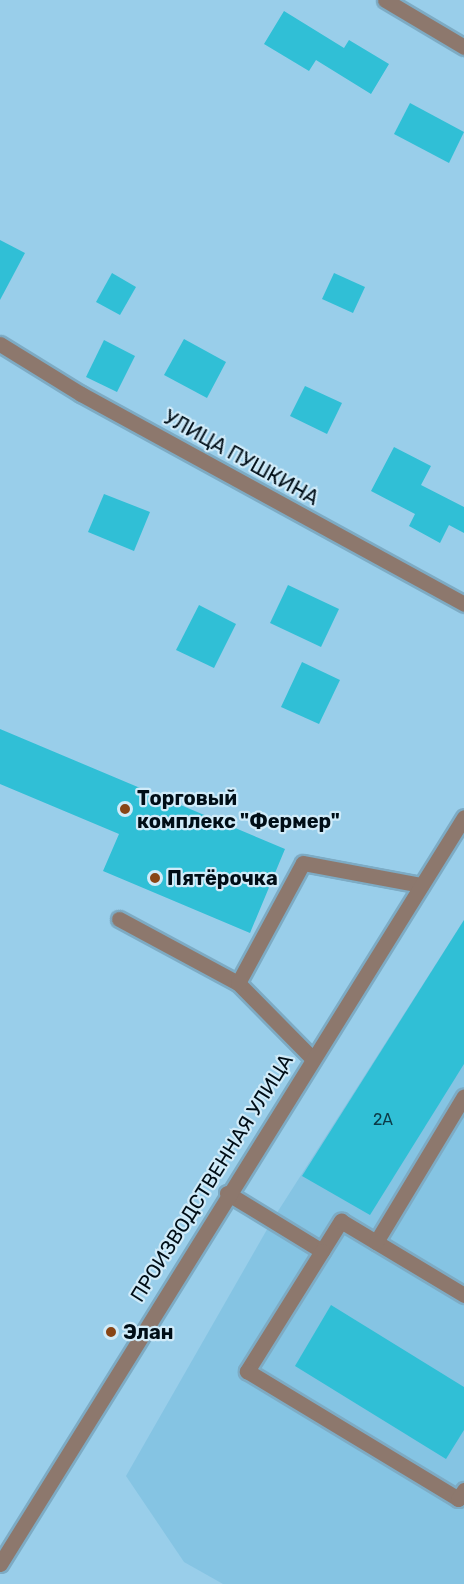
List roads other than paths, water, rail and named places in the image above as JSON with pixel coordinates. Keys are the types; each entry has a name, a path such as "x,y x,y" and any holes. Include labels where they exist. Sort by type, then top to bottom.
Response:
{"street":[{"path":"385,0 464,46"},
{"name":"УЛИЦА ПУШКИНА","path":"0,344 81,394 464,604"},
{"name":"ПРОИЗВОДСТВЕННАЯ УЛИЦА","path":"0,1564 227,1193 464,817"},
{"path":"238,983 303,863 421,885"},
{"path":"119,919 238,983 312,1058"},
{"path":"376,1242 464,1096"},
{"path":"227,1193 322,1251"},
{"path":"464,1295 341,1221 247,1371 458,1499 464,1490"}],"place":[{"name":"Торговый комплекс \"Фермер\"","path":"125,809"},
{"name":"Пятёрочка","path":"155,878"},
{"name":"Элан","path":"111,1332"}]}
